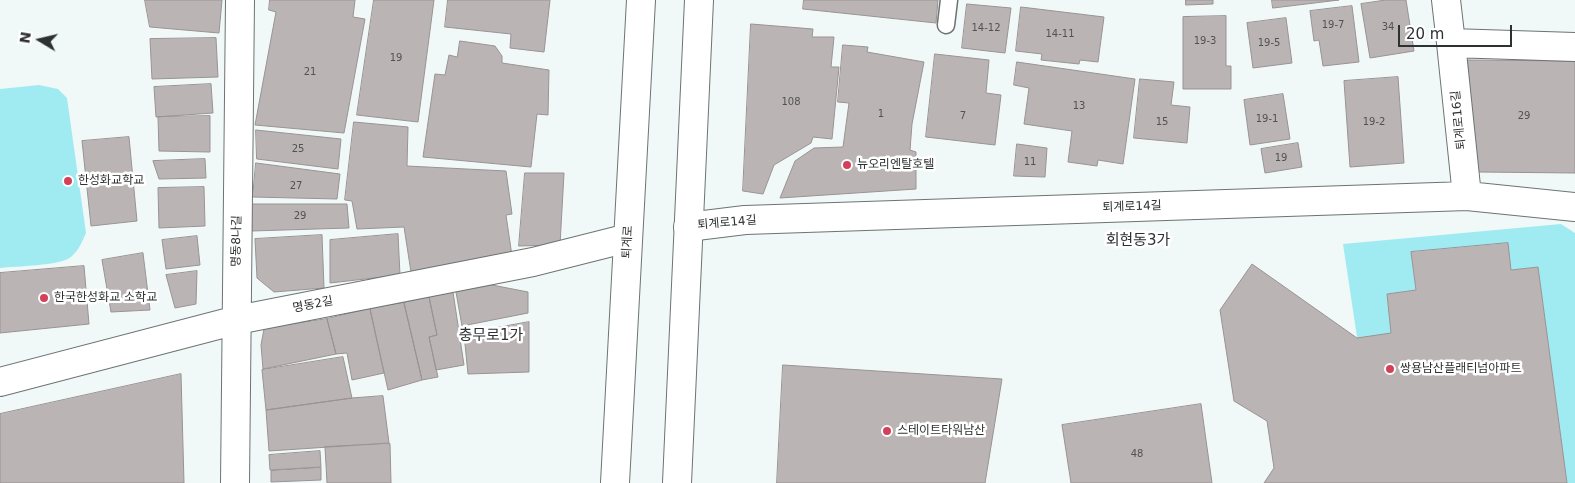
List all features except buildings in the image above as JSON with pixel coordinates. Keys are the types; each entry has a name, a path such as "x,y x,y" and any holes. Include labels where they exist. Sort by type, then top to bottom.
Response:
{"street":[{"name":"명동8나길","path":"235,483 240,0"},
{"name":"퇴계로","path":"615,483 641,0"},
{"path":"677,483 699,0"},
{"name":"퇴계로16길","path":"1446,0 1467,196"},
{"path":"1451,44 1575,47"},
{"name":"퇴계로14길","path":"688,227 745,220 1467,196 1575,206"},
{"name":"명동2길","path":"0,382 236,320 532,262 628,238"}],"lane":[{"path":"946,26 949,0"}],"shaded area":[{"path":"39,85 58,89 67,98 86,233 76,252 65,260 48,264 0,268 0,89"},
{"path":"1561,224 1575,233 1575,483 1567,483 1538,267 1511,270 1507,243 1411,252 1416,290 1387,294 1397,380 1379,483 1343,244"}],"place":[{"name":"뉴오리엔탈호텔","path":"847,165"},
{"name":"한성화교학교","path":"68,181"},
{"name":"한국한성화교 소학교","path":"44,298"},
{"name":"쌍용남산플래티넘아파트","path":"1390,369"},
{"name":"스테이트타워남산","path":"887,431"}],"district":[{"name":"회현동3가","path":"1138,241"},
{"name":"충무로1가","path":"491,336"}]}
